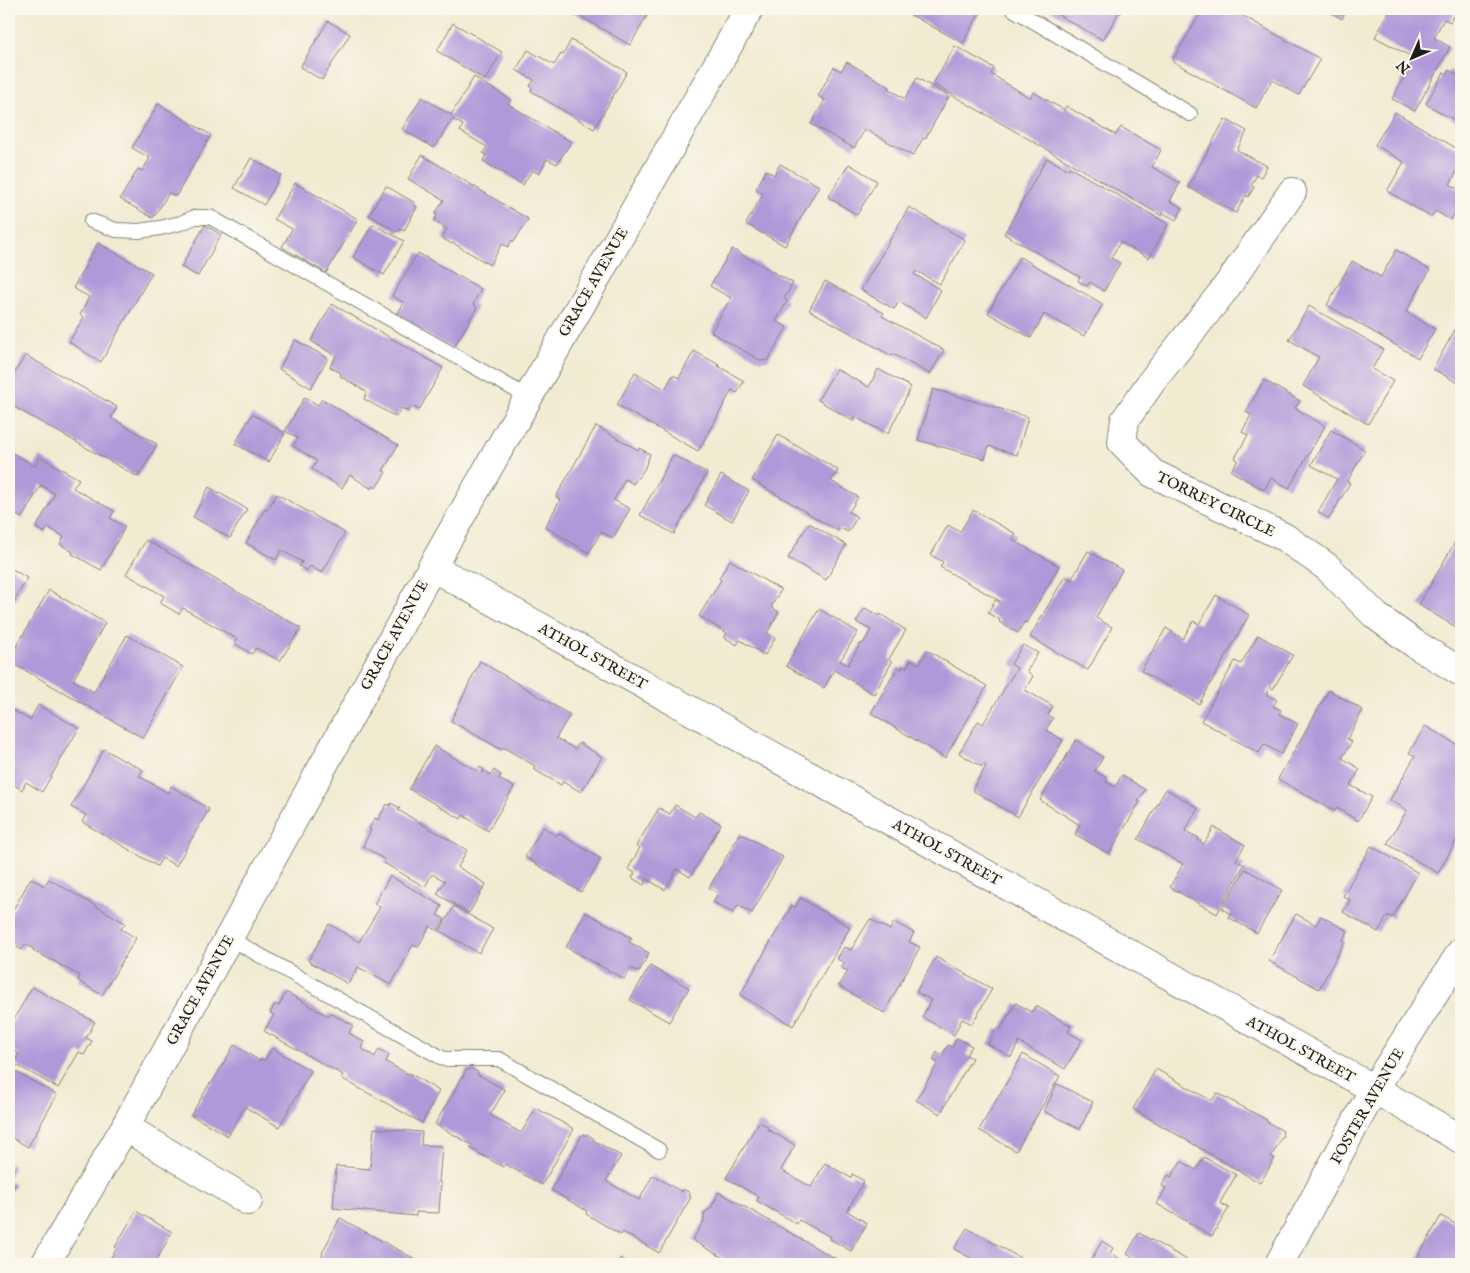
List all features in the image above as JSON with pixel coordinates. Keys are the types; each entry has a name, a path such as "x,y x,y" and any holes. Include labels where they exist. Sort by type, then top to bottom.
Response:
{"street":[{"name":"GRACE AVENUE","path":"45,1264 229,938 432,566 750,9"},
{"name":"TORREY CIRCLE","path":"1292,192 1225,289 1152,381 1125,420 1122,442 1152,472 1284,537 1327,567 1376,616 1415,644 1461,672"},
{"name":"ATHOL STREET","path":"432,566 1461,1139"},
{"name":"FOSTER AVENUE","path":"1279,1264 1374,1089 1461,952"},
{"path":"124,1127 248,1201"}],"lane":[{"path":"1013,9 1190,114"},
{"path":"91,221 116,230 139,231 180,223 195,217 210,217 528,397"},
{"path":"229,938 444,1059 499,1059 659,1150"}],"building":[{"path":"568,9 651,9 630,45"},
{"path":"915,9 982,9 963,43 911,15"},
{"path":"1048,9 1124,9 1121,13 1119,12 1103,40"},
{"path":"1203,9 1231,9 1320,59 1299,95 1272,80 1256,108 1172,61"},
{"path":"1324,9 1347,9 1342,19"},
{"path":"1391,9 1457,9 1450,22 1444,19 1434,38 1450,47 1415,111 1392,99 1414,58 1375,37"},
{"path":"328,21 350,34 322,80 300,67"},
{"path":"453,23 502,52 485,80 437,51"},
{"path":"571,40 627,72 594,129 531,91 532,88 530,86 534,80 516,70 528,50 554,65 561,54 563,55"},
{"path":"955,46 994,68 991,74 1030,98 1033,92 1064,110 1066,106 1116,135 1121,127 1161,150 1152,167 1180,183 1170,201 1183,208 1176,220 1163,213 1162,216 933,84"},
{"path":"847,62 890,87 889,89 905,99 917,78 949,96 925,139 923,138 913,156 865,129 854,148 811,124 825,100 818,96 834,67 841,71"},
{"path":"1449,70 1461,77 1461,124 1426,104 1444,72 1447,74"},
{"path":"474,77 511,100 508,104 571,142 557,164 547,159 539,174 532,170 523,185 483,161 486,155 483,153 487,147 460,131 463,125 452,119 434,148 402,129 422,97 451,115"},
{"path":"158,104 211,135 176,196 169,193 153,218 120,199 138,169 142,171 150,158 132,148"},
{"path":"1395,112 1461,151 1461,164 1450,184 1461,191 1461,203 1451,220 1435,211 1431,217 1387,191 1404,162 1375,145"},
{"path":"1225,119 1247,131 1237,150 1267,166 1261,177 1257,175 1251,185 1254,187 1248,197 1246,195 1236,213 1188,187"},
{"path":"422,155 528,219 514,242 512,240 508,247 502,244 490,265 442,238 447,229 434,221 437,215 435,214 444,200 408,179"},
{"path":"251,158 281,175 264,205 234,188"},
{"path":"1047,158 1068,170 1069,167 1168,224 1149,258 1120,242 1111,258 1120,263 1104,291 1090,282 1087,286 1078,281 1080,277 1004,234"},
{"path":"780,164 819,186 785,246 746,224 763,194 756,189 766,170 774,175"},
{"path":"849,164 877,181 857,215 828,197"},
{"path":"295,183 358,219 326,273 282,247 292,229 274,219"},
{"path":"386,186 415,203 414,205 417,207 404,231 400,229 398,232 369,215"},
{"path":"909,207 965,240 940,284 916,271 914,274 941,290 926,318 899,302 894,309 861,290"},
{"path":"373,224 404,241 384,275 353,257"},
{"path":"205,225 221,235 198,276 181,267"},
{"path":"98,243 152,273 101,362 69,342 84,317 80,315 89,297 73,288"},
{"path":"732,249 793,283 784,299 787,301 776,321 787,327 768,360 761,361 711,332 731,298 710,286"},
{"path":"1396,250 1430,270 1406,312 1435,329 1418,358 1327,305 1352,261 1381,277"},
{"path":"418,253 481,289 473,304 477,307 453,349 400,320 403,317 397,314 404,303 392,296"},
{"path":"1020,257 1103,304 1084,336 1044,314 1031,338 988,313"},
{"path":"825,281 884,313 882,316 944,350 930,374 893,354 892,356 809,310"},
{"path":"332,304 443,368 419,410 412,406 408,412 401,408 396,417 364,399 367,392 340,376 341,373 330,367 336,356 311,341"},
{"path":"1309,306 1383,349 1372,369 1393,381 1368,424 1303,386 1319,357 1289,340"},
{"path":"1461,319 1461,382 1460,384 1433,369"},
{"path":"295,340 328,358 311,388 279,369"},
{"path":"694,351 744,381 737,393 732,390 698,451 617,405 635,372 665,389 673,375 679,378"},
{"path":"25,355 117,407 111,418 157,444 138,477 9,404 9,383"},
{"path":"836,369 869,387 878,369 911,387 888,434 855,417 853,421 818,400"},
{"path":"1264,380 1300,401 1295,408 1325,426 1289,488 1271,478 1264,490 1231,471 1238,460 1235,458 1248,435 1242,432 1251,415 1246,412"},
{"path":"933,389 1028,417 1017,455 989,446 985,459 918,440"},
{"path":"305,397 318,405 322,399 398,445 383,471 386,472 376,488 374,486 372,489 350,475 342,488 312,469 317,461 293,446 298,438 285,431"},
{"path":"252,414 285,433 269,462 235,444"},
{"path":"596,426 638,450 639,448 650,454 644,470 633,484 625,479 614,500 630,509 613,538 601,532 589,553 545,527 560,500 556,497"},
{"path":"1331,430 1365,450 1347,482 1350,483 1329,519 1318,512 1337,479 1311,465"},
{"path":"778,435 838,470 831,481 858,497 849,512 857,517 848,532 840,528 838,531 752,480"},
{"path":"9,451 35,466 40,457 79,479 73,488 114,511 110,518 125,527 101,570 72,554 73,552 60,544 64,537 48,527 45,533 36,528 55,494 41,485 22,518 11,512 14,507 9,504"},
{"path":"673,455 707,473 674,534 640,515"},
{"path":"721,475 749,491 732,521 704,505"},
{"path":"209,487 247,509 230,538 193,517"},
{"path":"277,494 345,533 322,573 310,566 307,571 299,566 302,562 281,550 276,560 246,543 265,509 267,510"},
{"path":"973,510 1016,534 1013,540 1059,566 1026,623 1024,622 1018,633 988,613 995,600 1000,601 940,567 943,562 931,555 948,525 960,532"},
{"path":"809,523 846,545 826,580 788,558"},
{"path":"1459,535 1461,536 1461,630 1419,605"},
{"path":"146,540 301,628 280,661 256,648 252,654 234,643 237,639 183,608 179,614 160,603 164,596 126,574"},
{"path":"1088,551 1122,570 1096,618 1112,627 1088,670 1030,637 1065,576 1071,580"},
{"path":"730,560 781,590 771,607 779,612 767,633 775,638 765,655 740,640 737,645 724,637 727,633 699,616 721,580 719,578"},
{"path":"9,567 27,578 9,611"},
{"path":"49,590 105,623 73,680 94,692 127,635 183,667 143,738 9,661 9,643 16,647"},
{"path":"1216,595 1249,615 1199,704 1141,671 1166,628 1183,639 1193,621 1199,624"},
{"path":"865,608 879,616 880,614 906,630 889,659 892,662 874,694 834,670 824,688 786,666 819,609 858,632 840,661 848,665 871,630 856,622"},
{"path":"1258,635 1293,655 1273,689 1270,687 1266,694 1277,700 1273,706 1281,710 1279,714 1298,724 1281,754 1264,744 1259,753 1201,721 1235,661 1241,664"},
{"path":"1023,645 1038,653 1027,671 1033,676 1025,690 1053,706 1048,715 1053,718 1046,730 1063,740 1018,817 972,790 986,766 983,764 982,767 959,753 978,721 983,724 1017,668 1011,664"},
{"path":"927,650 987,686 945,758 871,713 898,667 902,669 903,666 906,668 911,660 919,664"},
{"path":"480,661 570,715 556,738 575,749 579,743 602,757 581,792 563,782 561,785 533,769 535,766 503,747 502,750 451,721"},
{"path":"1329,690 1363,710 1347,739 1352,742 1342,758 1360,769 1350,785 1372,797 1358,821 1337,808 1335,811 1278,779"},
{"path":"38,705 79,728 42,792 26,782 22,790 9,782 9,708 30,720"},
{"path":"1425,726 1461,747 1461,832 1438,873 1387,844 1407,810 1390,800 1415,756 1409,753"},
{"path":"1076,740 1103,757 1095,771 1108,779 1106,782 1115,787 1122,775 1145,790 1138,801 1140,802 1109,854 1075,834 1080,825 1040,800"},
{"path":"434,746 477,771 480,767 484,770 482,772 484,773 485,771 491,775 494,770 501,775 499,779 514,787 488,831 463,815 461,819 409,789"},
{"path":"104,749 143,770 139,776 168,793 171,786 209,809 176,866 162,858 157,866 82,822 86,815 71,807"},
{"path":"1166,789 1198,808 1185,831 1199,838 1198,840 1204,844 1214,827 1245,845 1236,860 1244,865 1217,914 1170,887 1183,864 1138,839"},
{"path":"391,803 400,808 398,810 467,850 458,867 486,884 469,913 437,894 445,881 432,874 425,887 384,863 385,860 363,846 375,818 378,820 387,804 390,806"},
{"path":"675,805 695,817 699,812 721,824 690,877 677,869 665,890 647,879 644,885 632,878 635,873 628,869 640,848 636,846 659,808 670,814"},
{"path":"543,827 556,836 558,833 601,859 581,892 525,857"},
{"path":"740,833 783,857 752,913 738,905 733,913 713,902 718,893 709,888"},
{"path":"1371,846 1418,873 1392,918 1388,915 1378,932 1343,912 1350,900 1343,896"},
{"path":"1245,869 1282,890 1257,933 1228,917 1231,914 1222,909"},
{"path":"390,876 442,906 437,915 445,919 438,931 430,926 418,947 413,945 391,985 358,967 348,984 308,961 329,924 359,942 380,907 374,904"},
{"path":"31,878 44,886 49,879 125,923 121,929 136,938 102,995 78,981 80,976 34,949 25,944 22,950 9,942 9,917"},
{"path":"800,898 850,927 793,1026 740,995 792,905 795,908"},
{"path":"454,906 493,929 479,953 440,931"},
{"path":"586,912 632,938 629,942 649,953 639,972 631,968 624,979 566,947"},
{"path":"1296,914 1316,925 1321,916 1348,931 1343,940 1345,941 1319,989 1269,961"},
{"path":"870,919 890,930 894,922 914,933 909,942 920,947 884,1013 839,986 848,971 841,968 845,963 837,959 844,947 851,950"},
{"path":"936,957 992,989 972,1024 962,1019 954,1035 922,1017 931,1000 916,992"},
{"path":"650,966 689,988 669,1022 630,1000"},
{"path":"32,987 95,1022 86,1038 92,1041 84,1055 79,1052 58,1088 13,1063 19,1054 9,1048 9,1028"},
{"path":"286,992 328,1016 330,1013 353,1025 349,1033 364,1042 361,1048 375,1057 379,1049 389,1055 386,1062 439,1091 422,1123 341,1078 343,1075 264,1031 274,1015 270,1013 275,1004 279,1006"},
{"path":"1016,1003 1031,1012 1036,1006 1071,1026 1068,1032 1082,1040 1065,1069 1019,1042 1011,1057 988,1044 997,1028 1000,1030"},
{"path":"957,1038 972,1046 966,1055 972,1058 940,1114 916,1100 938,1063 933,1060 937,1052 942,1055 948,1045 952,1047"},
{"path":"234,1045 260,1061 261,1059 265,1060 272,1048 311,1071 279,1127 245,1107 228,1136 191,1115"},
{"path":"1023,1054 1060,1076 1016,1151 979,1130"},
{"path":"9,1068 57,1095 28,1147 9,1136"},
{"path":"470,1068 505,1090 490,1115 521,1133 536,1108 574,1129 542,1185 505,1164 503,1167 470,1148 472,1145 435,1124 467,1069 469,1070"},
{"path":"1156,1069 1212,1101 1217,1093 1267,1120 1283,1131 1283,1135 1271,1157 1275,1158 1260,1183 1133,1109"},
{"path":"1057,1084 1093,1102 1080,1129 1044,1111"},
{"path":"760,1122 768,1127 767,1129 795,1145 781,1170 811,1187 825,1163 851,1178 852,1174 864,1181 847,1211 867,1223 851,1251 830,1239 831,1237 799,1220 797,1224 757,1201 759,1197 726,1178"},
{"path":"374,1128 422,1132 421,1145 442,1146 439,1213 416,1212 416,1216 333,1208 336,1166 370,1169"},
{"path":"583,1134 586,1136 587,1134 593,1140 621,1156 606,1181 639,1200 653,1175 682,1192 683,1189 690,1193 689,1196 691,1197 659,1253 623,1232 621,1235 586,1214 587,1211 551,1190"},
{"path":"1204,1157 1236,1175 1220,1203 1229,1208 1212,1236 1157,1204 1166,1188 1162,1186 1168,1175 1171,1177 1181,1161 1196,1170"},
{"path":"9,1164 14,1167 9,1177"},
{"path":"9,1181 15,1185 9,1195"},
{"path":"719,1192 841,1262 840,1264 734,1264 692,1240 704,1221 704,1213 711,1208"},
{"path":"136,1211 172,1232 156,1261 161,1264 107,1264 117,1248 115,1247"},
{"path":"1441,1216 1461,1227 1461,1264 1414,1264"},
{"path":"340,1218 415,1259 412,1264 322,1264 319,1262 322,1253"},
{"path":"967,1228 1031,1264 982,1264 954,1249"},
{"path":"1139,1233 1187,1260 1185,1264 1137,1264 1139,1261 1127,1254"},
{"path":"1102,1241 1113,1248 1110,1253 1128,1264 1089,1264"},
{"path":"620,1258 630,1264 616,1264"}]}
